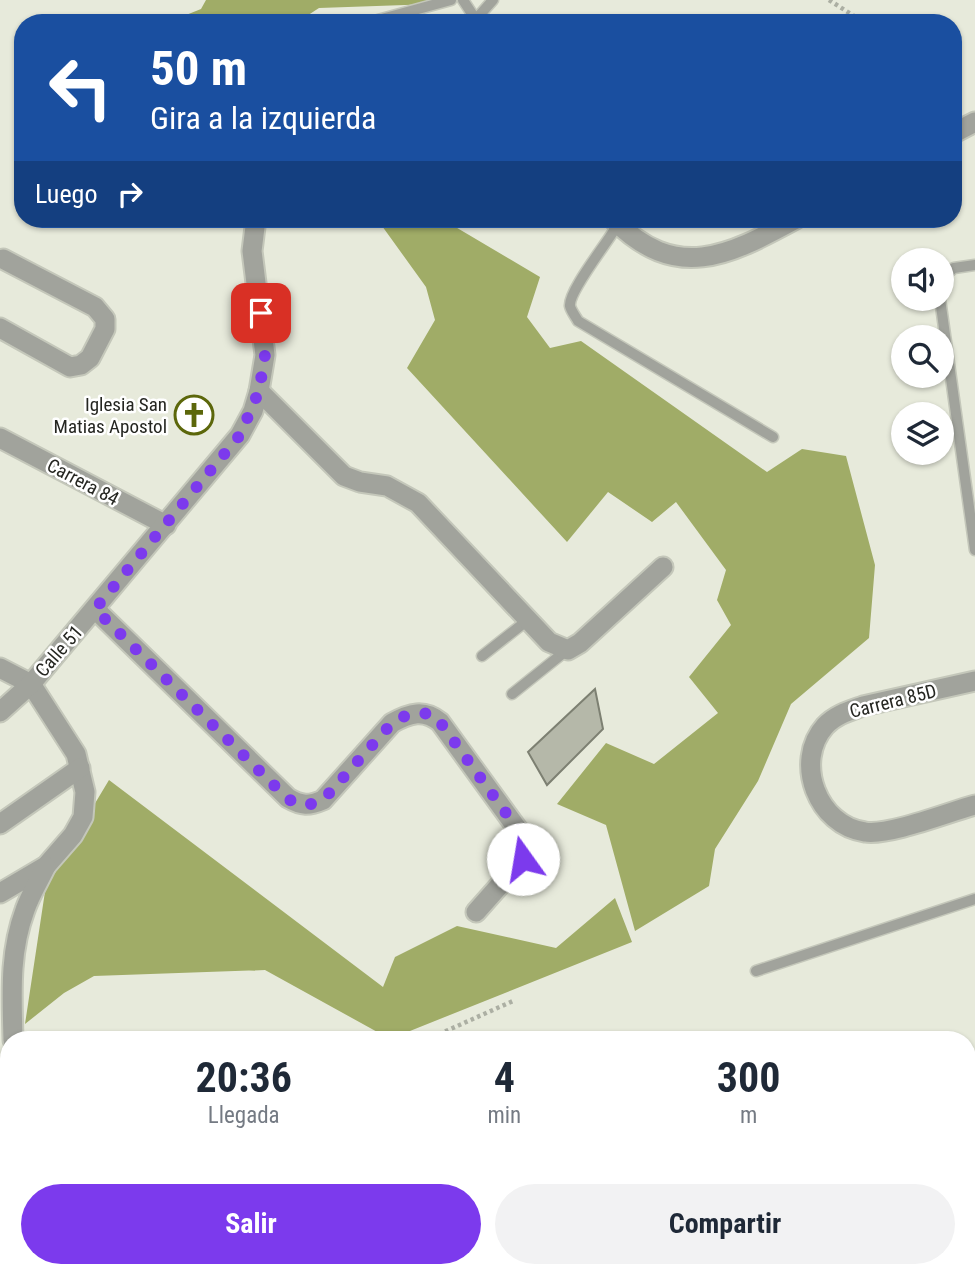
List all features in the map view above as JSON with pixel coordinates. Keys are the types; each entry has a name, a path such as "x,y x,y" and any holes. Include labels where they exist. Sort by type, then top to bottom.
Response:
{"street":[{"name":"Calle 51","path":"0,712 31,684 240,435 259,391 265,355 252,251 255,228"},
{"path":"624,228 638,241 659,252 687,258 741,249 780,228"},
{"path":"0,328 70,367 81,365 90,358 105,329 105,319 95,307 3,259"},
{"path":"259,391 344,476 360,482 387,486 418,503 549,642 568,650 580,643 663,566"},
{"name":"Carrera 84","path":"0,438 166,526"},
{"path":"95,609 288,799 300,805 312,805 323,800 392,723 418,713 429,713 440,722 524,838 523,859 476,912"},
{"path":"0,668 31,684 76,754 85,792 83,817 74,835 46,866 25,909 15,943 11,976 13,1031"},
{"name":"Carrera 85D","path":"975,681 846,712 824,728 812,756 814,785 819,802 828,814 838,821 865,832 890,829 975,805"},
{"path":"0,824 80,768"},
{"path":"0,892 46,866"},
{"path":"0,942 25,909"}],"lane":[{"path":"400,14 451,0"},
{"path":"482,14 494,0"},
{"path":"613,228 604,250 573,290 570,307 578,321 773,437"},
{"path":"954,268 975,265"},
{"path":"942,311 975,550"},
{"path":"482,656 529,619"},
{"path":"512,694 568,650"},
{"path":"756,971 975,899"}],"path":[{"path":"829,0 851,14"},
{"path":"446,1031 513,1001"}],"green space":[{"path":"206,0 430,0 434,4 319,8 310,14 188,14 201,9"},
{"path":"383,228 457,228 540,277 527,317 550,348 581,341 767,472 802,449 846,456 875,565 869,638 791,704 758,781 715,849 709,886 635,931 606,825 557,804 606,743 654,764 718,713 689,677 731,625 717,600 726,570 676,502 652,522 608,492 567,542 407,368 435,320 426,287"},
{"path":"109,780 383,987 395,957 457,926 556,948 615,898 632,942 410,1031 376,1031 265,970 94,976 64,993 25,1024 46,885"}],"building":[{"path":"595,689 603,729 547,785 528,752"}],"place":[{"name":"Iglesia San Matias Apostol","path":"194,415"}],"route":[{"path":"261,313 265,355 259,391 253,411 240,435 95,609 288,799 300,805 312,805 323,800 392,723 405,716 429,713 440,722 524,838 523,859"}]}
